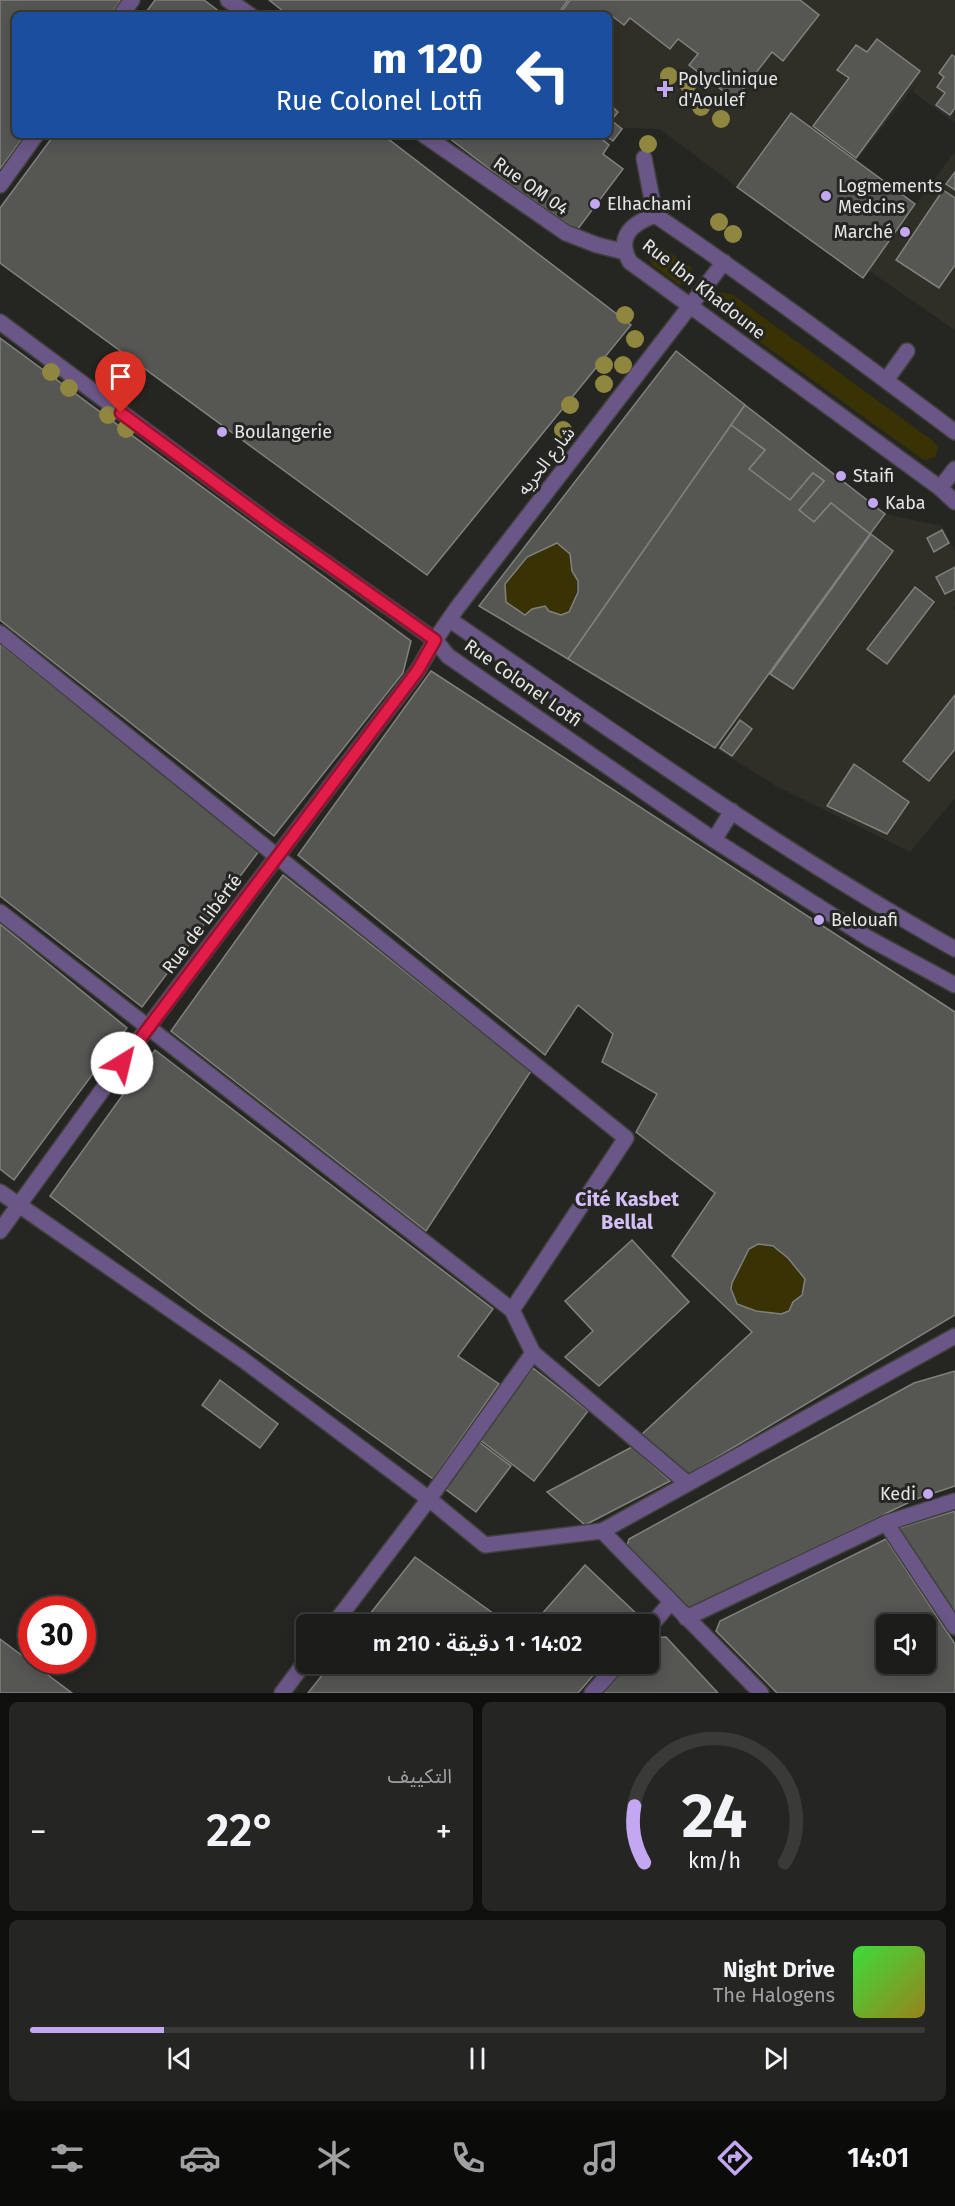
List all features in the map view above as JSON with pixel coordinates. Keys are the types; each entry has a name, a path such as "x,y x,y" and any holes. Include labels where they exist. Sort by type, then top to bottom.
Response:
{"street":[{"path":"228,0 246,12"},
{"path":"0,185 34,138"},
{"name":"Rue OM 04","path":"427,138 566,233 597,245 625,252"},
{"path":"644,158 655,215"},
{"name":"Rue Ibn Khadoune","path":"953,427 655,215 639,221 630,231 624,245 630,262 940,488 955,502"},
{"name":"شارع الحريه","path":"435,640 724,262"},
{"name":"Rue Colonel Lotfi","path":"0,322 274,526 435,640 448,656 714,840 868,938 955,985"},
{"path":"887,379 907,351"},
{"path":"940,488 955,469"},
{"name":"Rue Colonel Lotfi","path":"450,620 732,811 883,909 955,949"},
{"path":"0,633 626,1138 512,1310"},
{"name":"Rue de Libérté","path":"0,1231 148,1027 418,670 435,640"},
{"path":"714,840 732,811"},
{"path":"0,912 512,1310 533,1353 687,1483"},
{"path":"0,1192 242,1359 485,1545 602,1531 955,1336"},
{"path":"342,1614 429,1500 533,1353"},
{"path":"686,1618 886,1523 955,1501"},
{"path":"886,1523 955,1627"},
{"path":"602,1531 761,1693"},
{"path":"659,1616 671,1602"},
{"path":"282,1693 296,1674"},
{"path":"592,1693 609,1674"}],"shaded area":[{"name":"Polyclinique d'Aoulef","path":"800,0 955,0 955,57 952,55 939,73 944,77 945,93 936,104 949,115 955,108 955,123 912,91 921,78 856,161 790,113 737,187 660,129 625,128 610,145 602,138 609,138 613,141 622,129 612,121 618,112 612,107 612,16 630,18 670,49 678,39 698,54 690,65 735,100 772,52 783,61 819,15","holes":["877,39 920,72 856,158 813,126 849,78 838,69 856,45 867,52"]},
{"name":"Marché","path":"955,151 955,172 947,184 955,190 955,198 942,190 896,260 939,288 955,265 955,330 868,270"},
{"path":"656,247 663,248 691,267 694,277 689,283 679,285 651,264 649,254"},
{"path":"719,292 733,295 933,441 938,447 935,457 922,459 721,314 711,304 714,295"},
{"path":"885,514 942,526 955,551 955,567 936,577 945,594 955,589 953,607 955,612 955,695 903,760 929,781 955,749 955,798 910,852 776,786 715,748","holes":["942,530 949,543 934,551 927,538","871,535 892,551 793,689 770,674","915,587 934,602 886,664 867,649","740,720 752,729 732,756 720,747","855,764 909,802 887,834 827,806"]},
{"path":"557,543 570,554 577,583 576,594 569,612 561,615 549,611 544,606 532,609 525,615 506,602 505,584 527,557"},
{"path":"758,1244 780,1252 805,1279 796,1304 789,1310 772,1313 737,1304 731,1289 732,1283 749,1249"}],"building":[{"path":"0,0 121,0 112,12 12,12 12,138 23,138 0,169"},
{"path":"155,0 204,0 220,12 146,12"},
{"path":"269,0 568,0 559,12 284,12"},
{"path":"570,0 800,0 819,15 783,61 772,52 735,100 689,65 698,54 678,39 670,49 630,18 624,25 612,16 612,12 561,12"},
{"path":"877,39 920,71 856,158 813,126 849,78 837,70 856,45 867,52"},
{"path":"952,55 955,57 955,108 950,115 936,105 945,93 937,87 944,77 939,73"},
{"path":"612,107 618,112 612,119"},
{"name":"Logmements Medcins","path":"791,113 915,204 863,278 737,187"},
{"path":"612,121 622,129 613,141 609,138 612,138"},
{"path":"52,138 387,138 631,325 427,575 0,263 0,208"},
{"path":"449,138 601,138 609,145 603,154 623,169 577,230 504,180"},
{"path":"955,172 955,190 946,184"},
{"path":"943,190 955,198 955,265 939,288 896,260"},
{"path":"0,338 411,641 403,673 274,836 0,620"},
{"path":"676,351 745,405 568,659 479,606","holes":["557,543 570,554 572,571 578,581 578,592 569,612 561,615 549,611 545,606 532,609 525,615 506,602 505,584 527,557"]},
{"path":"745,405 885,514 870,534 831,503 814,522 799,510 824,481 813,473 790,500 749,469 765,450 731,425"},
{"path":"731,425 765,450 749,469 790,500 813,473 824,481 799,510 814,522 831,503 870,534 715,748 568,659"},
{"path":"942,530 949,543 934,552 927,538"},
{"path":"871,534 893,551 793,689 770,674"},
{"path":"955,567 955,589 945,594 936,577"},
{"path":"915,587 934,602 887,664 867,649"},
{"path":"0,644 259,851 142,1007 0,896"},
{"path":"431,671 955,1012 955,1315 689,1474 640,1436 752,1332 672,1256 715,1193 636,1132 657,1094 602,1062 613,1034 578,1005 545,1055 298,855","holes":["758,1244 773,1246 788,1258 805,1279 802,1295 793,1302 789,1311 781,1314 756,1311 737,1304 731,1289 749,1249"]},
{"path":"955,695 955,749 929,781 903,761"},
{"path":"740,720 752,729 732,756 720,748"},
{"path":"854,764 909,802 887,834 827,806"},
{"path":"283,875 531,1071 426,1231 171,1031"},
{"path":"0,924 127,1028 14,1180 0,1169"},
{"path":"155,1050 493,1309 458,1356 499,1384 433,1479 203,1313 50,1196"},
{"path":"632,1240 689,1302 599,1386 565,1357 593,1331 565,1301"},
{"path":"533,1368 588,1411 534,1481 479,1439"},
{"path":"955,1371 955,1486 916,1499 687,1609 626,1548 629,1539 914,1383"},
{"path":"220,1380 278,1424 260,1448 202,1405"},
{"path":"479,1442 511,1466 476,1512 444,1488"},
{"path":"632,1447 670,1481 585,1525 547,1492"},
{"path":"955,1511 955,1613 899,1528"},
{"path":"886,1539 935,1614 876,1614 876,1674 936,1674 936,1615 955,1644 955,1693 777,1693 716,1631 720,1621"},
{"path":"415,1557 494,1614 370,1614"},
{"path":"585,1565 637,1614 542,1614"},
{"path":"659,1637 666,1637 718,1693 603,1693 620,1674 659,1674"},
{"path":"0,1639 18,1652 18,1674 47,1674 72,1693 0,1693"},
{"path":"323,1674 594,1674 578,1693 308,1693"}],"place":[{"name":"Polyclinique d'Aoulef","path":"665,89"},
{"name":"Logmements Medcins","path":"826,196"},
{"name":"Elhachami","path":"595,204"},
{"name":"Marché","path":"905,232"},
{"name":"Boulangerie","path":"222,432"},
{"name":"Staifi","path":"841,476"},
{"name":"Kaba","path":"873,503"},
{"name":"Belouafi","path":"819,920"},
{"name":"Kedi","path":"928,1494"}],"district":[{"name":"Cité Kasbet Bellal","path":"627,1210"}],"route":[{"path":"121,413 274,526 435,640 418,670 122,1063"}]}
